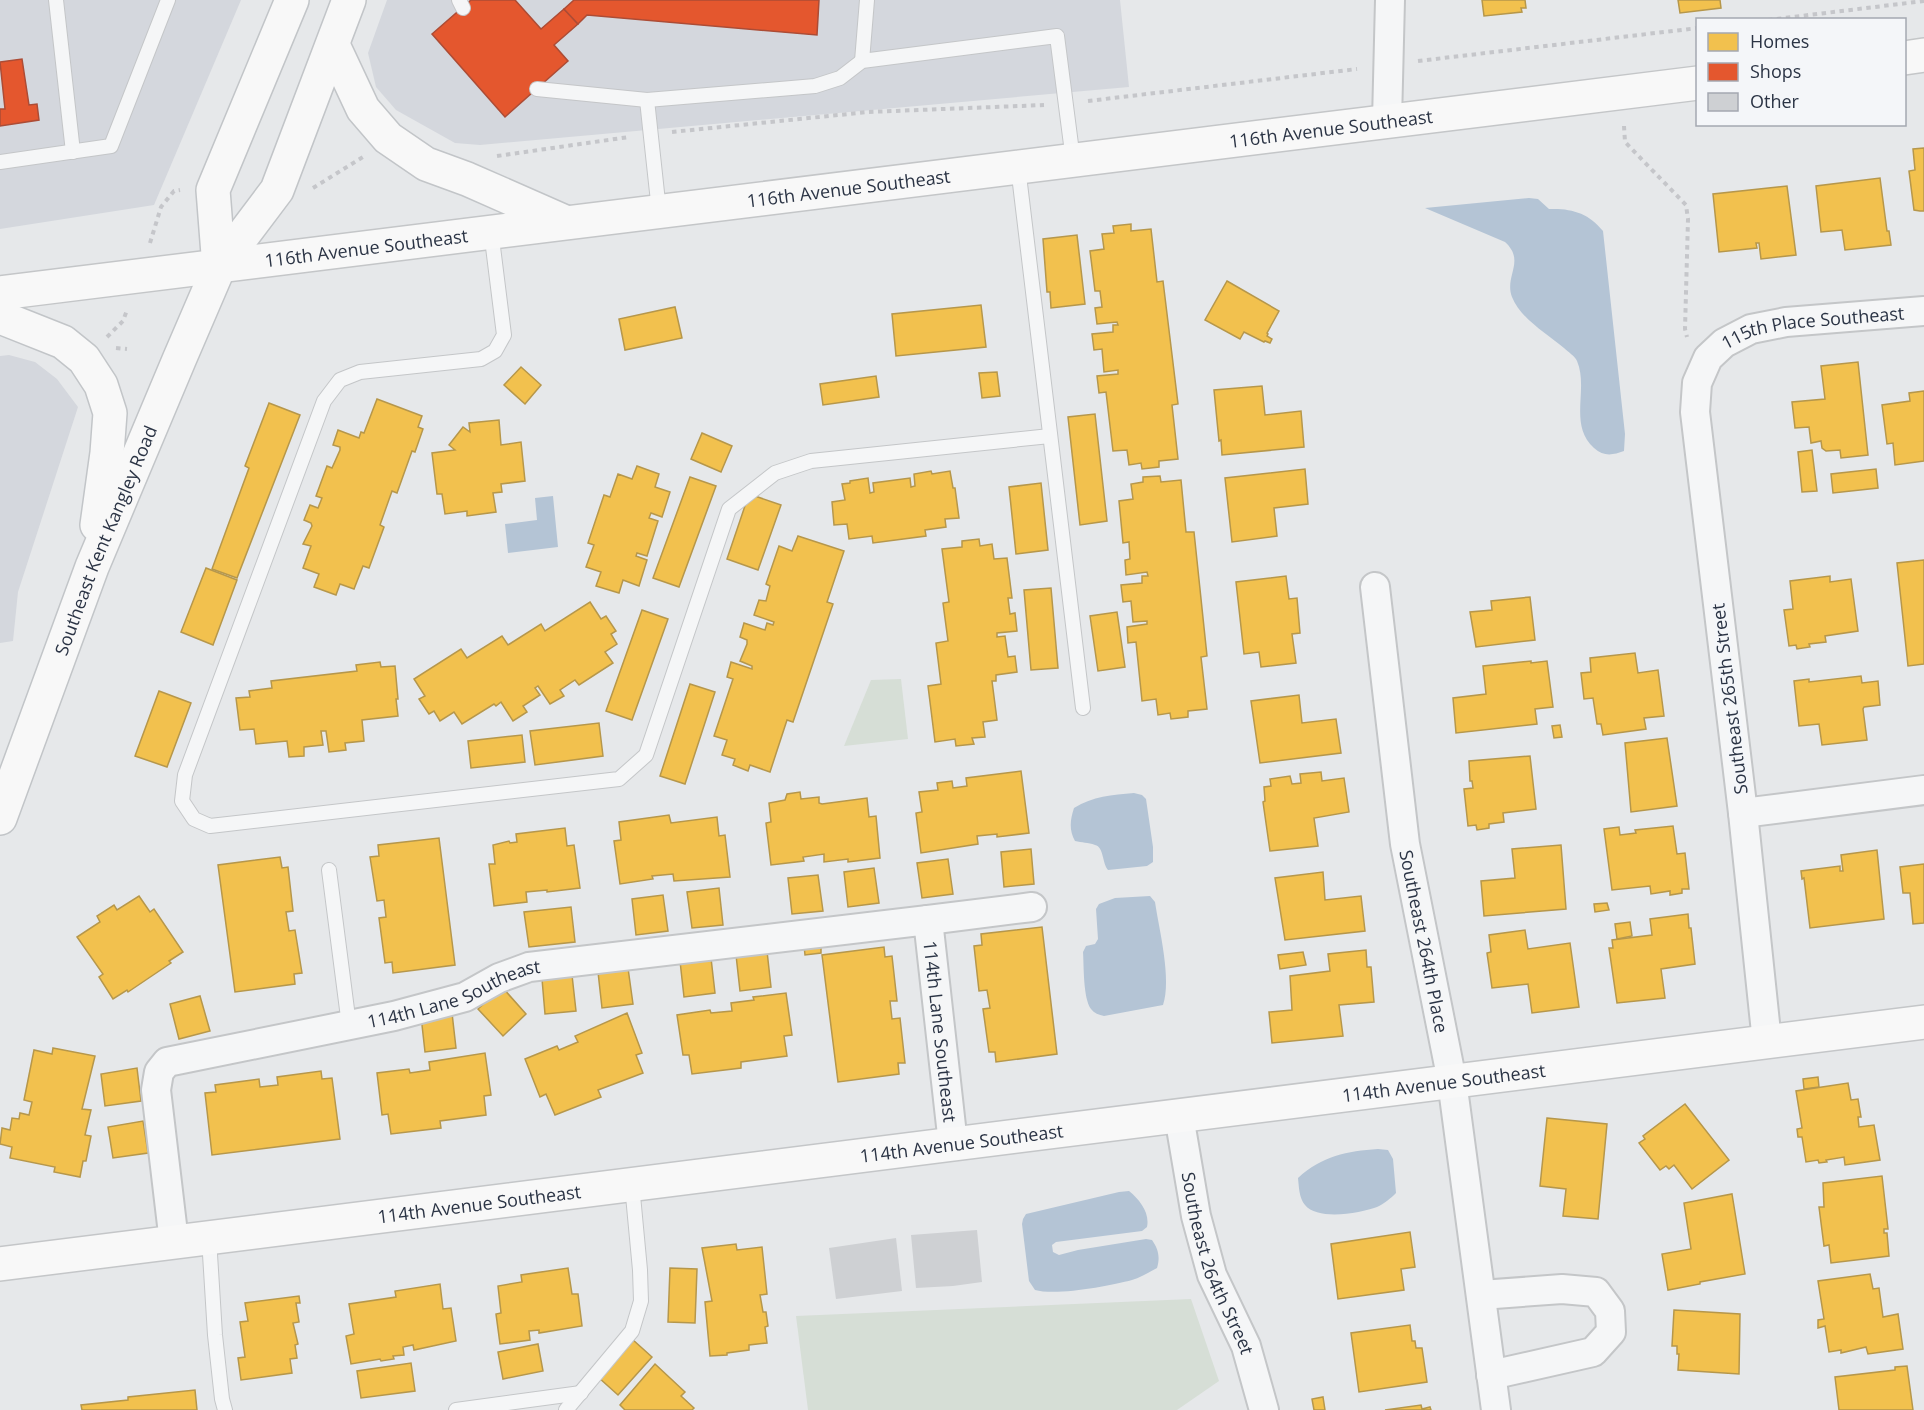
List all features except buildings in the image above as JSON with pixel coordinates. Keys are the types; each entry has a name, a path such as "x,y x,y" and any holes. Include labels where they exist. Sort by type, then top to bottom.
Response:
{"main road":[{"name":"Southeast Kent Kangley Road","path":"219,267 213,190 292,0"},
{"name":"Southeast Kent Kangley Road","path":"0,818 92,567 219,267 277,190 349,0"},
{"path":"333,45 363,109 388,138 426,164 467,179 565,222"},
{"path":"1906,58 1924,55"},
{"name":"116th Avenue Southeast","path":"0,293 1696,83"},
{"path":"0,317 63,342 84,359 101,385 110,413 92,567"},
{"name":"114th Avenue Southeast","path":"0,1264 1452,1081 1924,1024"}],"street":[{"path":"1387,121 1390,0"},
{"name":"115th Place Southeast","path":"1708,358 1724,343 1752,329 1785,322 1924,311"},
{"name":"Southeast 265th Street","path":"1708,358 1697,383 1695,412 1743,813 1767,1042"},
{"name":"Southeast 264th Place","path":"1375,587 1405,844 1452,1081 1496,1410"},
{"path":"1743,813 1924,790"},
{"name":"114th Lane Southeast","path":"174,1242 156,1090 159,1072 168,1062 394,1016 465,997 499,978 529,967 1032,907"},
{"name":"114th Lane Southeast","path":"928,920 953,1144"},
{"name":"Southeast 264th Street","path":"1179,1116 1196,1216 1212,1275 1245,1346 1264,1410"},
{"path":"1481,1295 1562,1289 1596,1292 1610,1311 1611,1332 1593,1352 1491,1375"}],"lane":[{"path":"56,0 73,152"},
{"path":"0,162 111,146 168,0"},
{"path":"862,61 867,0"},
{"path":"537,89 647,100 815,86 840,78 862,61 1057,36 1073,160"},
{"path":"647,100 659,211"},
{"path":"1018,167 1083,708"},
{"path":"491,231 504,335 495,351 481,359 360,372 340,380 324,401 185,775 182,801 194,819 210,826 619,779 646,755 729,508 775,473 811,461 1050,436"},
{"path":"329,870 349,1025"},
{"path":"566,1410 632,1331 641,1301 632,1185"},
{"path":"209,1238 215,1335 225,1410"},
{"path":"456,1410 580,1393"}],"path":[{"path":"1784,18 1924,1"},
{"path":"1620,93 1625,142 1686,205 1688,219 1685,328 1688,343 1708,358"},
{"path":"311,189 366,155"},
{"path":"159,213 174,191"}],"shaded area":[{"path":"0,0 241,0 154,205 0,229"},
{"path":"387,0 1120,0 1129,87 480,145 455,143 396,110 376,87 368,53"},
{"path":"9,355 35,362 57,379 78,407 18,592 13,641 0,643 0,356"},
{"path":"901,679 908,739 844,746 871,680"},
{"path":"1191,1299 1219,1381 1177,1410 808,1410 796,1316"}],"water":[{"path":"1538,199 1549,209 1565,209 1586,216 1603,231 1625,434 1624,451 1612,454 1601,453 1586,439 1580,418 1581,383 1577,361 1527,319 1516,305 1510,289 1514,262 1511,249 1505,242 1425,208"},
{"path":"553,496 558,547 508,553 505,524 537,520 535,498"},
{"path":"1134,793 1146,799 1153,862 1147,866 1108,870 1098,846 1075,841 1071,825 1074,808 1110,795"},
{"path":"1150,896 1155,902 1164,954 1166,982 1163,1005 1104,1016 1098,1014 1088,1004 1084,982 1083,952 1086,946 1095,944 1098,939 1096,909 1099,904 1115,898"},
{"path":"1378,1149 1388,1150 1393,1159 1396,1193 1387,1201 1370,1209 1340,1214 1319,1213 1305,1205 1300,1196 1298,1178 1316,1164 1335,1156"},
{"path":"1129,1191 1143,1207 1148,1222 1147,1227 1142,1231 1056,1242 1052,1245 1053,1252 1059,1255 1146,1239 1152,1240 1156,1247 1159,1257 1157,1268 1135,1279 1097,1287 1056,1292 1035,1290 1029,1281 1022,1224 1026,1214"}]}
